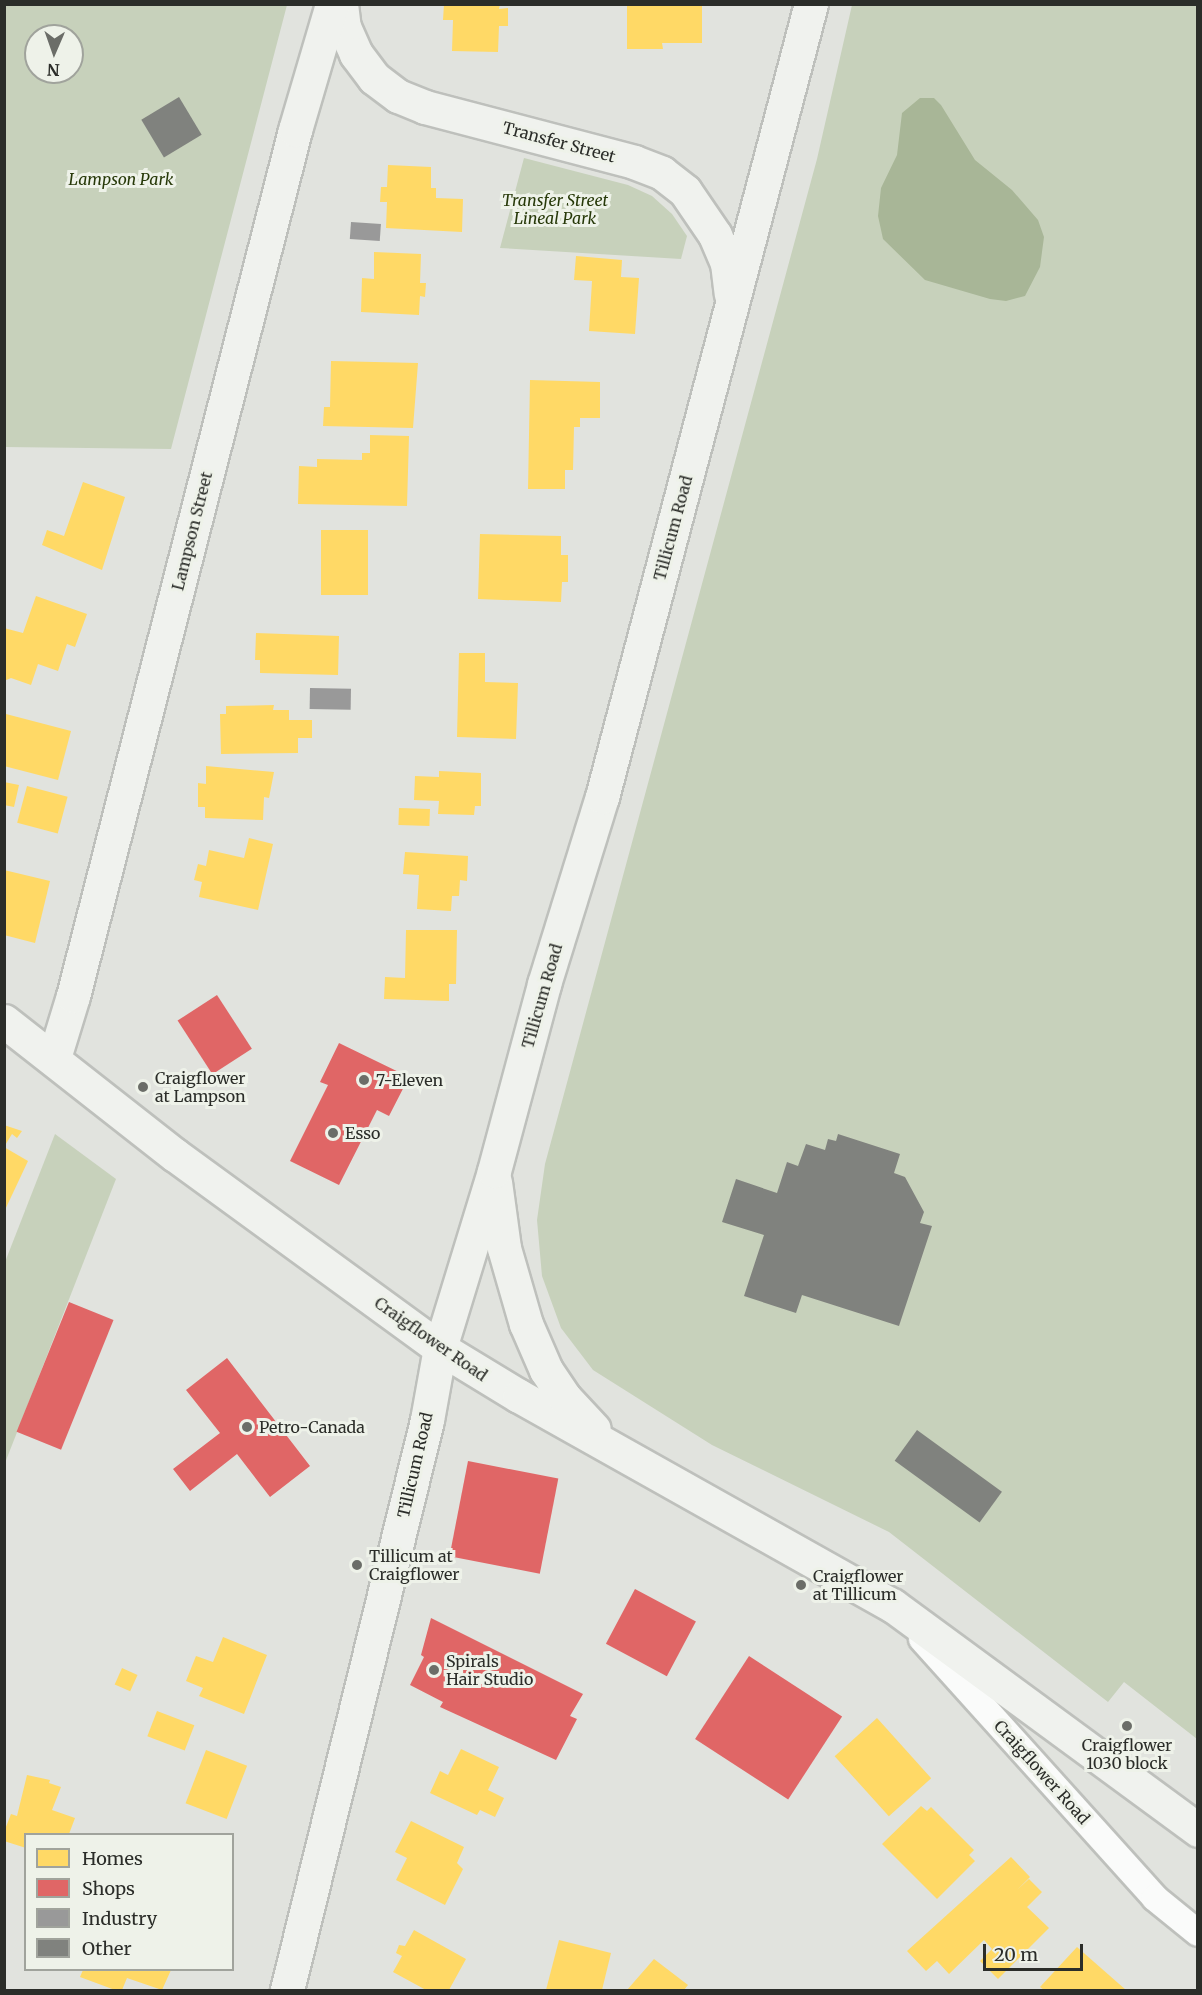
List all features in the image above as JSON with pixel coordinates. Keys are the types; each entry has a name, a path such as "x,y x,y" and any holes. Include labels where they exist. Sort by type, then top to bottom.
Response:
{"main road":[{"name":"Lampson Street","path":"54,1058 73,996 298,119 332,4"},
{"name":"Transfer Street","path":"341,4 344,27 356,54 374,78 398,96 425,107 634,162 662,173 685,191 715,235 727,263 731,292 727,322"},
{"name":"Tillicum Road","path":"287,1990 427,1420 440,1348 493,1174 544,984 602,797 811,4"},
{"name":"Craigflower Road","path":"4,1021 175,1155 440,1348 891,1605 1197,1830"},
{"path":"493,1174 514,1286 546,1370 565,1398 593,1428 655,1471"}],"street":[{"name":"Craigflower Road","path":"891,1605 1155,1898 1197,1933"}],"green space":[{"name":"Lampson Park","path":"5,5 287,5 171,449 5,447"},
{"path":"852,5 1197,5 1197,1739 1124,1682 1108,1702 889,1532 712,1445 593,1370 561,1328 542,1276 537,1220 545,1164 817,159"},
{"name":"Transfer Street Lineal Park","path":"524,158 628,185 652,196 672,214 687,236 681,259 500,248"},
{"path":"55,1134 116,1179 5,1463 5,1262"}],"shaded area":[{"path":"920,98 934,98 941,105 975,160 1012,190 1038,220 1044,237 1040,267 1025,296 1006,301 990,299 925,280 883,239 878,216 881,188 897,155 902,113"}],"building: Homes":[{"path":"444,4 500,4 499,9 508,8 508,26 499,26 498,52 452,51 453,20 443,20"},
{"path":"627,4 702,4 702,43 662,43 663,49 627,49"},
{"path":"388,165 431,167 431,188 436,188 436,198 463,199 462,232 386,228 387,202 380,202 381,187 387,187"},
{"path":"374,252 421,254 420,283 426,283 425,297 420,296 419,315 361,312 362,278 374,279"},
{"path":"576,256 622,260 621,277 639,278 635,334 589,331 592,281 574,280"},
{"path":"331,361 418,363 413,428 323,426 324,407 330,407"},
{"path":"530,380 600,382 600,418 580,418 580,427 574,427 573,470 565,470 565,489 528,489"},
{"path":"370,435 409,436 407,506 298,504 299,466 317,467 317,459 362,460 362,453 370,453"},
{"path":"83,482 125,497 102,570 42,545 47,530 64,536"},
{"path":"321,530 368,530 368,595 321,595"},
{"path":"480,534 561,536 561,555 568,555 568,582 562,582 561,602 478,599"},
{"path":"36,596 87,614 75,647 67,644 58,671 38,664 31,685 11,678 4,681 4,628 23,633"},
{"path":"256,633 339,636 338,675 260,673 260,660 255,660"},
{"path":"459,653 485,653 485,682 518,683 516,739 457,737"},
{"path":"274,705 273,710 289,710 289,720 312,720 312,738 298,738 298,753 221,754 220,714 226,714 226,706"},
{"path":"6,714 71,731 58,780 4,766"},
{"path":"206,766 274,772 269,798 264,797 263,820 205,818 205,807 198,807 198,783 206,784"},
{"path":"439,771 481,773 481,806 475,806 474,815 438,814 439,801 414,800 415,776 439,777"},
{"path":"4,782 19,785 14,807 4,805"},
{"path":"27,786 68,797 58,834 17,823"},
{"path":"399,808 430,809 429,826 398,825"},
{"path":"249,838 273,844 258,910 199,897 202,882 194,880 198,864 206,866 209,850 244,858"},
{"path":"405,852 468,856 467,881 460,880 459,896 452,896 451,911 417,909 419,875 403,874"},
{"path":"4,870 50,881 35,943 4,935"},
{"path":"406,930 457,930 456,984 449,984 449,1001 384,999 385,977 405,978"},
{"path":"4,1125 22,1131 17,1138 12,1134 4,1147"},
{"path":"4,1147 28,1161 4,1212"},
{"path":"223,1637 267,1655 244,1714 199,1696 203,1688 186,1681 196,1656 213,1662"},
{"path":"122,1668 138,1675 130,1691 115,1684"},
{"path":"157,1711 194,1725 185,1751 147,1736"},
{"path":"877,1718 931,1778 889,1816 835,1756"},
{"path":"461,1749 499,1767 488,1790 504,1798 495,1817 480,1810 477,1815 430,1793 440,1771 448,1775"},
{"path":"206,1750 247,1766 227,1819 186,1803"},
{"path":"27,1775 50,1780 49,1783 61,1787 52,1810 75,1818 69,1833 24,1833 24,1847 4,1841 4,1832 11,1814 17,1816"},
{"path":"921,1806 927,1811 931,1807 974,1850 969,1855 975,1861 937,1899 882,1844"},
{"path":"411,1821 464,1847 457,1863 463,1869 445,1905 396,1880 407,1858 395,1852"},
{"path":"1011,1857 1030,1877 1017,1890 1029,1879 1042,1892 1027,1907 1049,1928 998,1979 980,1961 992,1949 984,1940 949,1974 937,1961 926,1971 907,1951"},
{"path":"414,1930 466,1959 449,1990 426,1990 393,1972 402,1956 396,1953 399,1945 405,1946"},
{"path":"559,1940 611,1953 602,1990 546,1990"},
{"path":"1077,1947 1126,1990 1044,1990 1040,1987"},
{"path":"654,1959 688,1985 684,1990 627,1990"},
{"path":"83,1971 171,1971 162,1990 127,1978 122,1990 115,1990 80,1977"}],"building: Shops":[{"path":"217,995 252,1049 212,1074 178,1021"},
{"path":"339,1043 409,1077 389,1116 377,1110 339,1185 290,1161 328,1085 320,1082"},
{"path":"69,1302 114,1320 61,1450 17,1432"},
{"path":"227,1358 310,1466 270,1497 237,1454 190,1491 173,1469 220,1433 186,1390"},
{"path":"468,1461 558,1479 540,1574 449,1556"},
{"path":"635,1589 696,1621 667,1676 606,1644"},
{"path":"431,1618 583,1694 570,1716 577,1719 556,1760 440,1707 443,1702 410,1685 424,1657 421,1655"},
{"path":"749,1656 842,1716 788,1799 695,1739"}],"building: Industry":[{"path":"351,222 381,224 380,241 350,239"},
{"path":"310,688 351,689 351,710 310,709"}],"building: Other":[{"path":"179,97 202,135 164,157 141,120"},
{"path":"838,1134 900,1154 894,1173 905,1177 924,1212 920,1223 932,1226 899,1326 802,1295 796,1313 744,1296 764,1235 722,1222 736,1179 777,1193 787,1162 798,1166 806,1144 825,1150 828,1139 836,1141"},
{"path":"917,1430 1002,1492 980,1522 895,1461"}],"place":[{"name":"7-Eleven","path":"364,1080"},
{"name":"Craigflower at Lampson","path":"143,1087"},
{"name":"Esso","path":"333,1133"},
{"name":"Petro-Canada","path":"247,1427"},
{"name":"Tillicum at Craigflower","path":"357,1565"},
{"name":"Craigflower at Tillicum","path":"801,1585"},
{"name":"Spirals Hair Studio","path":"434,1670"},
{"name":"Craigflower 1030 block","path":"1127,1726"}]}
